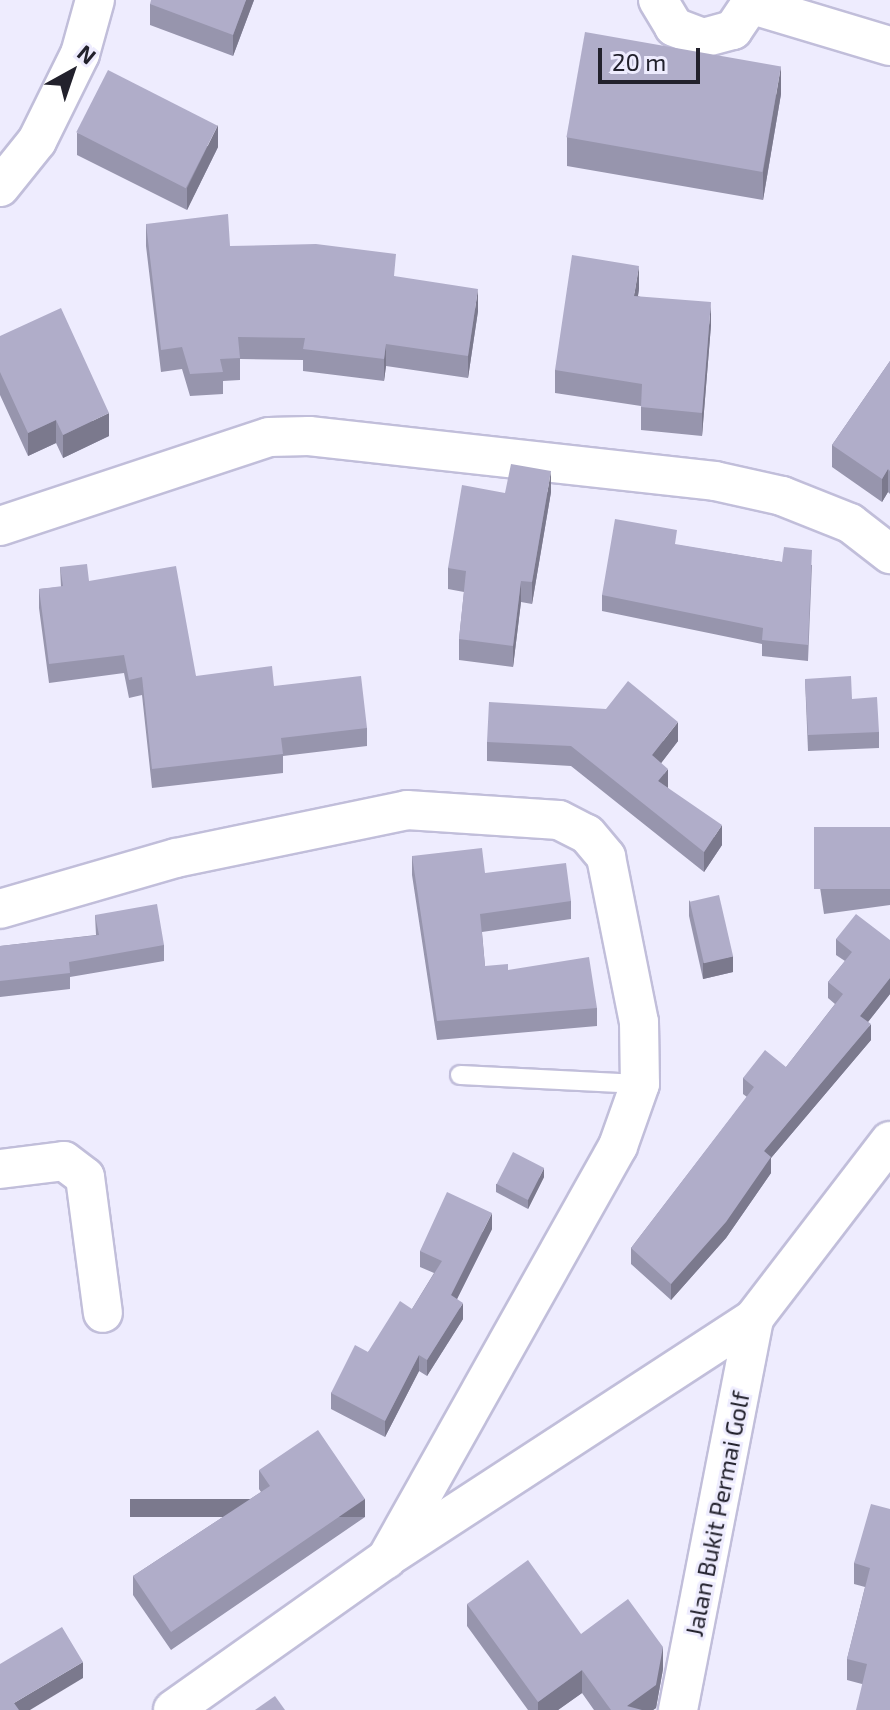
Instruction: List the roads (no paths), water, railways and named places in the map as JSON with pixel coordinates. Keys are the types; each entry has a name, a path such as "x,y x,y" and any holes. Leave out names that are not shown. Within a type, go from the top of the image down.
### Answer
{"street":[{"path":"0,187 37,141 80,54 95,0"},
{"path":"658,0 674,27 703,38 733,30 753,2 890,46"},
{"path":"0,526 269,437 309,436 715,481 782,496 850,523 890,554"},
{"path":"0,909 358,814 407,810 559,820 587,834 606,857 639,1022 640,1084 569,1240 386,1559"},
{"path":"173,1710 386,1559 754,1318 890,1141"},
{"path":"0,1169 64,1161 85,1177 103,1313"},
{"name":"Jalan Bukit Permai Golf","path":"678,1710 754,1318"}],"lane":[{"path":"460,1075 640,1084"}]}
